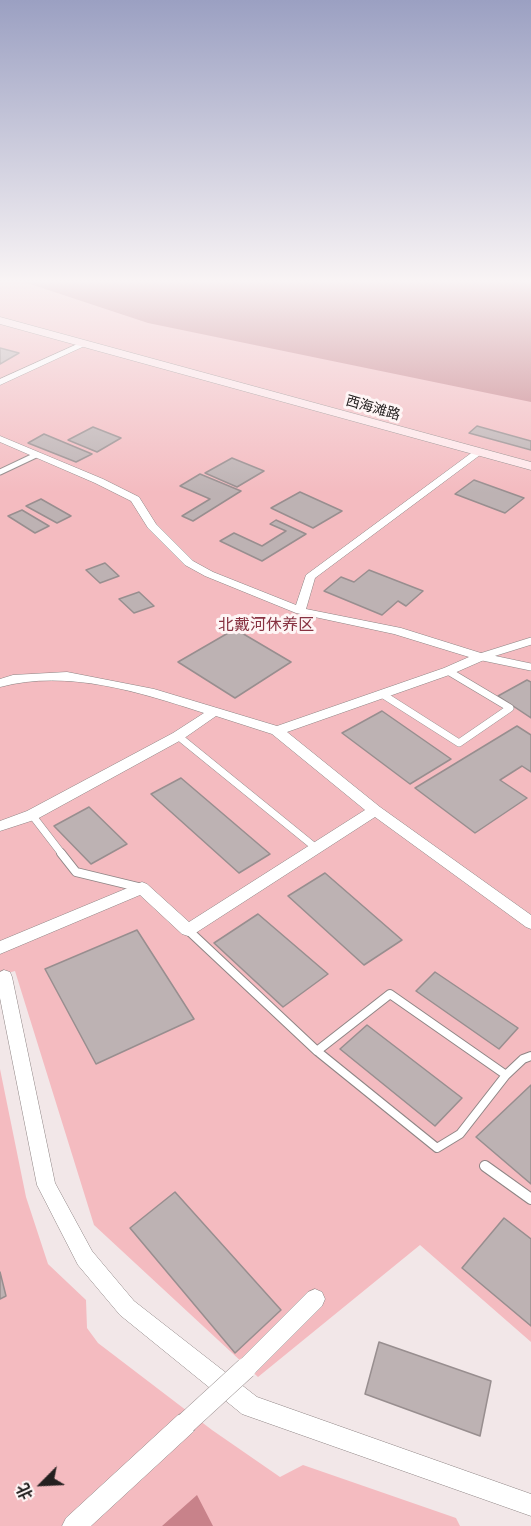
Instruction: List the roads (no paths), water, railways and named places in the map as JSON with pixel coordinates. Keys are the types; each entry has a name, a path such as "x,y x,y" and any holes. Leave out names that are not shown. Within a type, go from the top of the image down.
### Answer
{"main road":[{"name":"西海滩路","path":"113,350 477,453 531,466"}],"street":[{"path":"0,382 71,350"},
{"path":"0,439 135,499 152,526 189,563 209,574 300,610 397,631 480,657"},
{"path":"300,610 310,577 477,453"},
{"path":"277,731 448,671 480,657"},
{"path":"0,683 13,679 68,676 154,693 277,731 375,810 531,923"},
{"path":"0,826 32,815 178,736 215,711"},
{"path":"0,948 142,888 188,930 375,810"},
{"path":"4,977 46,1185 85,1258 127,1308 250,1406 531,1505"},
{"path":"74,1526 246,1368 315,1299"}],"lane":[{"path":"0,472 36,455"},
{"path":"480,657 531,641"},
{"path":"480,657 531,667"},
{"path":"382,694 459,743 510,708 448,671"},
{"path":"178,736 316,848"},
{"path":"32,815 76,872 142,888"},
{"path":"188,930 317,1051 437,1148 460,1134 506,1075 523,1059 531,1056"},
{"path":"317,1051 390,994 506,1075"},
{"path":"486,1166 531,1199"}],"park label":[{"name":"北戴河休养区","path":"266,625"}]}
